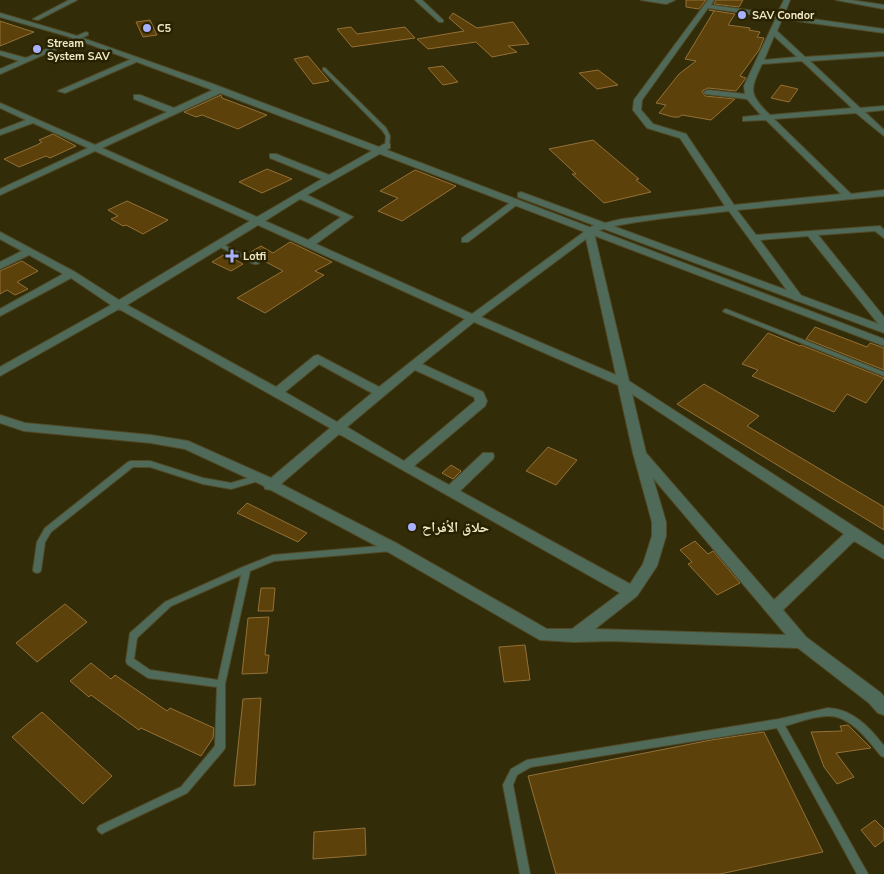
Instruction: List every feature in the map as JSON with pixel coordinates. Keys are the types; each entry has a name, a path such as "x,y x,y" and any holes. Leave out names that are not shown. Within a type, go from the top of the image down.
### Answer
{"street":[{"path":"36,19 74,0"},
{"path":"418,0 442,21"},
{"path":"644,0 666,2 672,0"},
{"path":"787,0 748,86 749,96 766,117 848,196"},
{"path":"839,0 884,6"},
{"path":"798,298 731,208 683,136 650,126 638,110 638,100 709,3 780,16 884,31"},
{"path":"0,9 86,34 384,148 589,231 884,343"},
{"path":"0,15 76,38 602,226 884,330"},
{"path":"773,31 884,134"},
{"path":"0,72 86,34"},
{"path":"0,53 25,60"},
{"path":"759,62 884,54"},
{"path":"62,91 137,60"},
{"path":"0,192 220,90"},
{"path":"708,92 749,96"},
{"path":"137,97 173,111"},
{"path":"0,105 622,383 884,553"},
{"path":"746,119 884,108"},
{"path":"0,133 33,120"},
{"path":"0,372 119,305 300,195 384,148"},
{"path":"273,156 330,179"},
{"path":"264,482 338,426 473,318 589,231 602,226 731,208 884,193"},
{"path":"300,195 348,218 309,244"},
{"path":"465,240 515,202"},
{"path":"754,238 877,228 884,235"},
{"path":"574,636 632,592 650,566 659,536 659,522 639,453 622,383 589,231"},
{"path":"811,233 884,324"},
{"path":"0,235 71,274 119,305 338,426 405,467 632,592"},
{"path":"0,266 29,251"},
{"path":"0,313 71,274"},
{"path":"278,392 318,359 380,392"},
{"path":"405,467 479,406 481,401 479,395 414,365"},
{"path":"0,420 24,427 151,439 188,445 394,548 545,636 801,642"},
{"path":"639,453 801,642 881,700"},
{"path":"451,492 488,456"},
{"path":"774,609 852,534"}],"lane":[{"path":"324,69 384,129 388,136 384,148"},
{"path":"218,244 256,263"},
{"path":"726,311 884,374"},
{"path":"37,570 40,542 48,530 131,464 150,464 203,481 231,486 264,482"},
{"path":"220,684 148,674 130,661 133,636 168,604 273,558 394,548"},
{"path":"102,829 184,790 220,748 220,684 246,569"},
{"path":"525,874 508,785 514,772 530,763 779,724 832,711 866,730 884,753"},
{"path":"779,724 863,874"}],"building":[{"path":"686,0 706,0 699,9 686,7"},
{"path":"716,0 743,0 739,7 714,4"},
{"path":"709,10 735,14 728,25 750,28 749,30 760,32 757,37 764,38 759,50 740,76 746,78 736,91 708,88 702,91 705,96 735,99 711,120 682,115 673,117 659,113 666,105 656,103 679,74 696,61 685,59 714,11"},
{"path":"453,13 477,28 513,22 529,44 508,46 517,52 492,57 476,42 428,49 417,39 464,31 449,18"},
{"name":"C5","path":"150,20 157,35 143,37 136,22"},
{"path":"0,21 24,29 34,32 0,46"},
{"path":"351,27 357,34 405,27 415,38 352,47 337,29"},
{"path":"308,56 329,81 313,84 294,59"},
{"path":"443,66 458,82 443,85 428,68"},
{"path":"598,70 618,85 597,89 579,73"},
{"path":"781,85 798,89 789,102 771,98"},
{"path":"221,95 222,98 267,115 238,129 202,115 196,117 184,112"},
{"path":"53,134 76,146 50,158 46,156 19,167 4,159 37,145 42,142 39,140"},
{"path":"593,140 639,179 636,180 651,192 604,203 572,174 576,174 549,149"},
{"path":"267,169 292,179 262,193 239,182"},
{"path":"415,170 456,186 402,221 378,211 398,198 380,191"},
{"path":"127,201 168,220 143,234 126,225 123,226 111,219 118,216 108,210"},
{"path":"290,242 332,262 315,271 324,275 265,313 237,298 283,271 249,253 261,246 273,253"},
{"path":"225,254 243,264 231,271 212,262"},
{"path":"22,261 38,271 17,282 28,289 15,295 7,290 0,294 0,271"},
{"path":"815,327 867,347 870,343 884,348 884,370 806,339"},
{"path":"768,333 884,378 866,403 847,394 834,412 752,376 758,370 742,364"},
{"path":"704,384 759,416 747,426 884,507 884,530 677,404"},
{"path":"548,447 577,460 556,485 526,471"},
{"path":"451,465 461,471 453,479 442,473"},
{"path":"247,503 307,533 298,542 237,513"},
{"path":"695,541 708,554 713,551 740,583 717,595 688,564 692,562 680,550"},
{"path":"261,588 275,588 273,611 258,611"},
{"path":"65,604 87,622 37,662 16,643"},
{"path":"269,617 265,655 269,655 267,673 242,674 248,618"},
{"path":"525,645 530,680 504,682 499,647"},
{"path":"91,663 111,679 115,675 167,711 170,708 214,728 213,738 201,756 141,728 139,730 91,695 89,697 70,681"},
{"path":"261,698 255,785 234,786 243,699"},
{"path":"42,712 112,776 83,804 12,737"},
{"path":"848,725 871,748 836,753 854,777 837,784 824,767 811,732 842,731 840,726"},
{"path":"764,732 823,852 720,874 556,874 528,776 711,740"},
{"path":"875,820 884,829 884,840 875,847 861,830"},
{"path":"365,828 366,855 313,859 314,832"}],"place":[{"name":"SAV Condor","path":"742,15"},
{"name":"C5","path":"147,28"},
{"name":"Stream System SAV","path":"37,49"},
{"name":"Lotfi","path":"232,256"},
{"name":"حلاق الأفراح","path":"412,527"}]}
